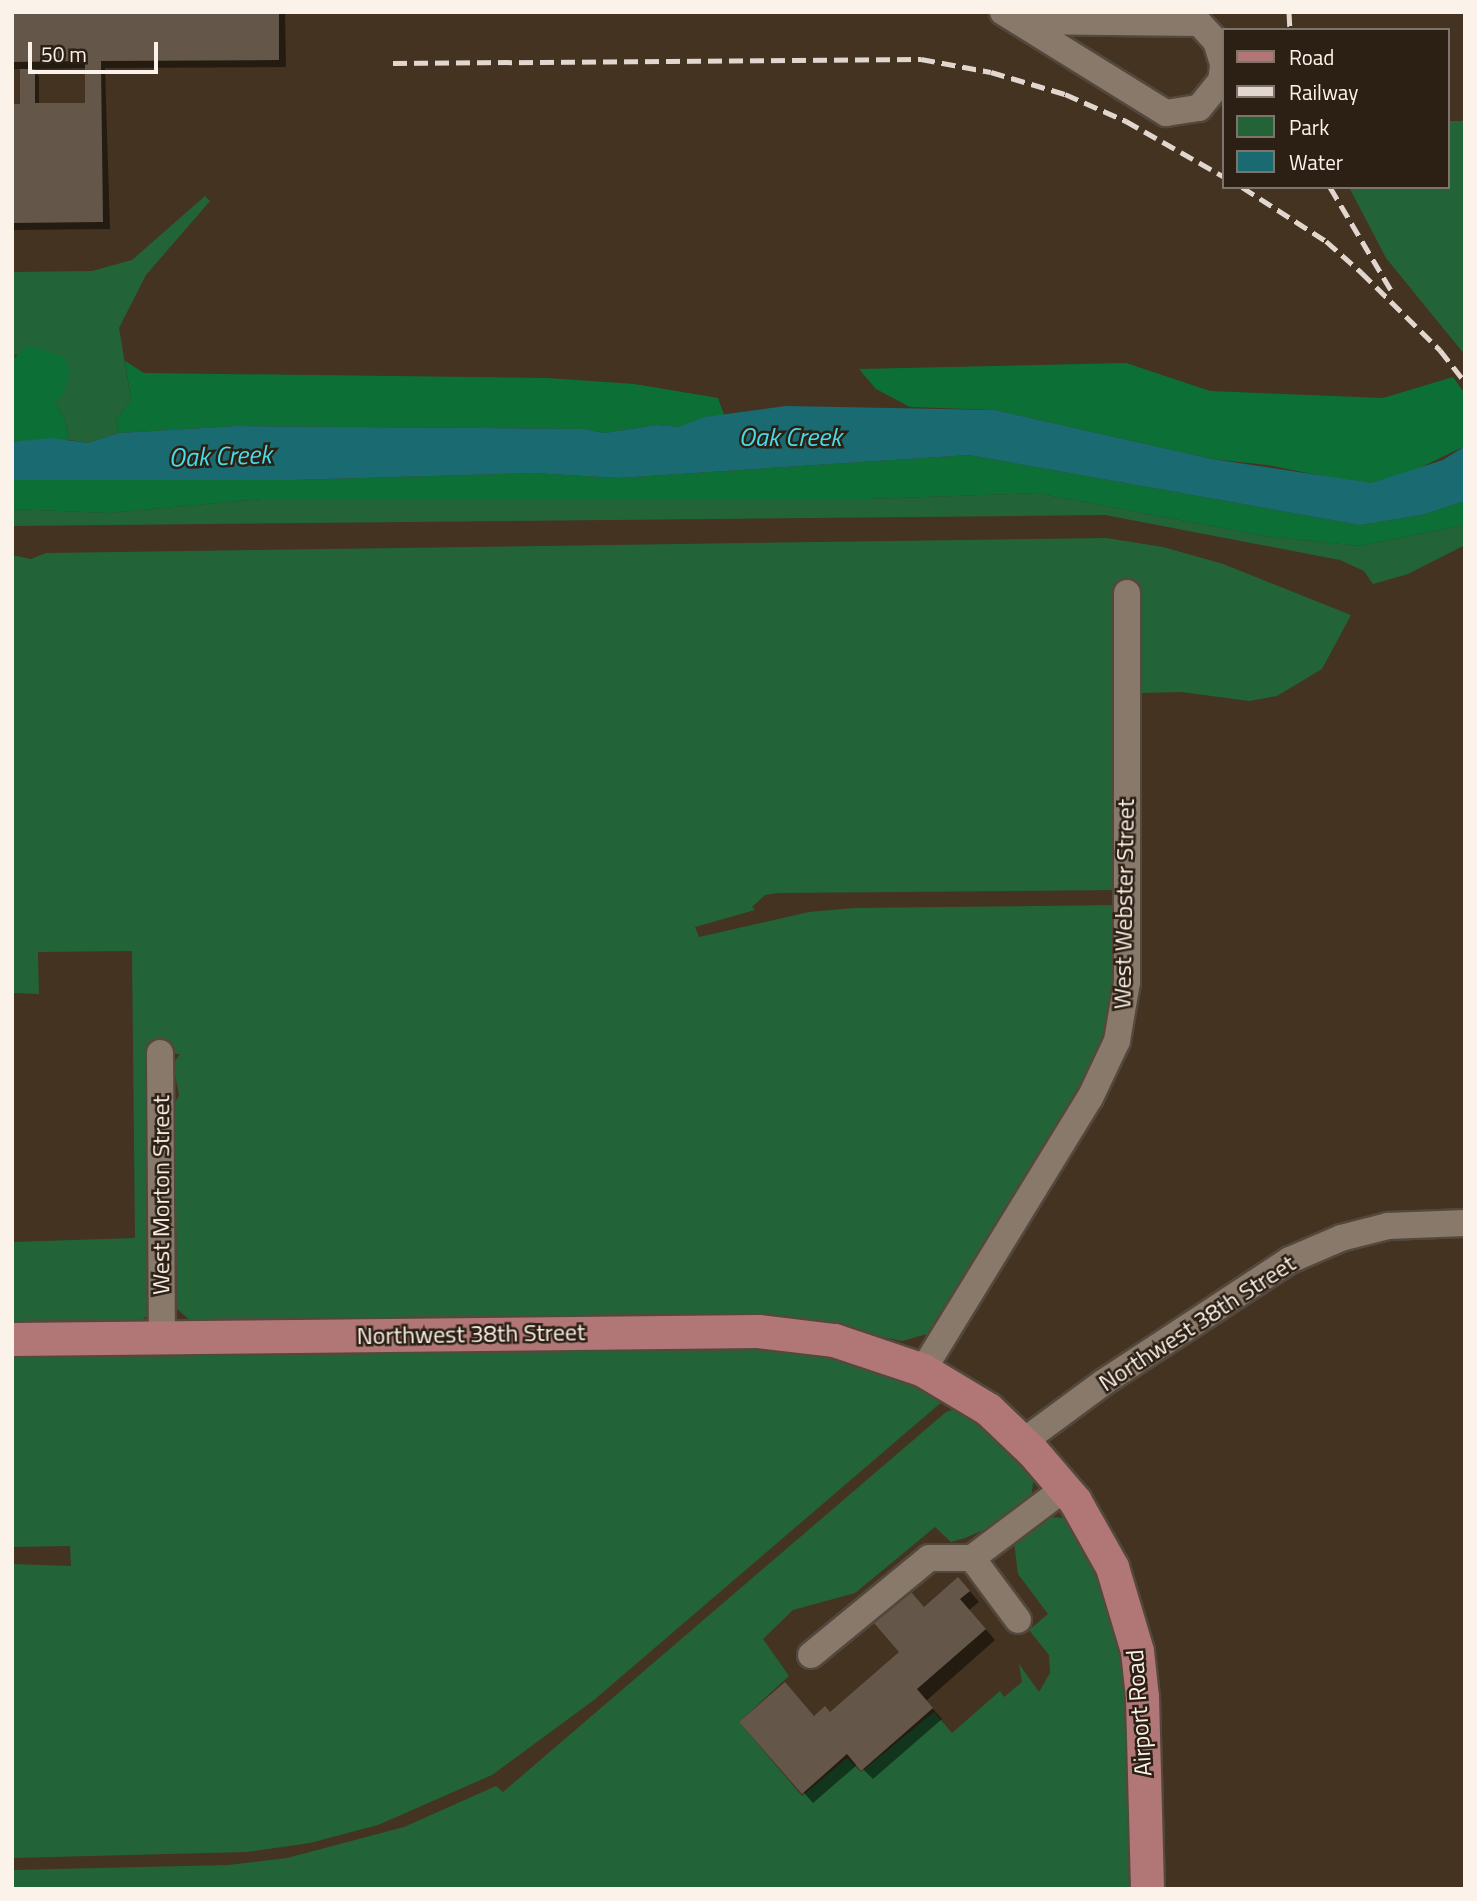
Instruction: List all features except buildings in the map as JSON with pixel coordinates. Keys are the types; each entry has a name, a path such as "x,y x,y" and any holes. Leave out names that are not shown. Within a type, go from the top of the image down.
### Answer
{"main road":[{"name":"Northwest 38th Street","path":"12,1339 758,1331 834,1340 923,1370"},
{"name":"Airport Road","path":"923,1370 967,1395 1024,1441 1065,1488 1112,1567 1137,1651 1147,1889"}],"street":[{"path":"1011,17 1199,23 1216,41 1222,62"},
{"path":"1011,17 1166,113 1199,108 1221,81 1222,73"},
{"name":"West Webster Street","path":"923,1370 1090,1098 1117,1041 1127,982 1127,593"},
{"name":"West Morton Street","path":"160,1053 162,1338"},
{"name":"Northwest 38th Street","path":"1024,1441 1104,1382 1290,1260 1341,1238 1388,1226 1465,1223"},
{"path":"811,1655 929,1558 972,1558 1065,1488"},
{"path":"972,1558 1018,1620"}],"shaded area":[{"path":"12,12 1465,12 1465,1889 12,1889"}],"green space":[{"path":"1449,121 1465,121 1465,355 1386,258 1350,189 1449,189"},
{"path":"205,196 210,201 146,275 119,328 131,400 116,420 119,433 88,443 69,440 65,419 55,403 16,354 12,360 12,272 92,271 132,260"},
{"path":"29,345 64,357 70,372 63,395 55,403 65,419 69,440 12,442 12,360"},
{"path":"125,361 144,373 547,378 634,384 718,398 724,415 679,427 657,425 605,433 584,429 237,426 119,433 116,420 131,400"},
{"path":"1126,363 1210,391 1383,398 1453,377 1465,394 1465,446 1413,471 1371,483 1347,481 1267,465 1212,459 995,410 910,407 876,389 859,369"},
{"path":"969,455 1360,525 1422,515 1465,501 1465,525 1360,546 1265,536 1036,493 868,499 261,499 108,513 12,509 12,480 292,480 534,473 618,478"},
{"path":"1036,493 1265,536 1360,546 1465,525 1465,545 1408,574 1373,584 1364,571 1340,560 1105,515 12,526 12,509 108,513 261,499 868,499"},
{"path":"1106,538 1163,547 1223,564 1351,615 1322,669 1277,696 1249,701 1181,692 1139,693 1136,584 1116,585 1116,772 1112,777 1117,808 1112,815 1118,890 778,893 765,895 752,907 755,910 695,927 699,937 809,912 854,908 1119,905 1116,999 1096,1068 927,1334 902,1341 822,1324 191,1321 177,1309 173,1107 179,1095 173,1064 180,1054 154,1052 151,1313 135,1325 12,1326 12,1242 135,1238 132,951 38,952 39,994 12,993 12,555 31,559 46,553"},
{"path":"780,1340 951,1394 594,1700 492,1775 378,1825 310,1843 247,1852 12,1858 12,1564 71,1566 70,1546 12,1547 12,1350"},
{"path":"962,1406 1034,1475 1031,1499 1000,1523 965,1538 951,1542 935,1527 855,1593 793,1610 763,1639 789,1676 739,1722 802,1796 847,1758 861,1772 934,1712 952,1733 1000,1691 1004,1697 1022,1682 1019,1664 1039,1692 1050,1673 1049,1655 1029,1630 1048,1614 1018,1574 1014,1542 1049,1517 1069,1518 1082,1535 1128,1645 1139,1889 12,1889 12,1870 228,1865 287,1858 404,1827 496,1786 503,1792 946,1412"}],"water":[{"name":"Oak Creek","path":"786,406 995,410 1212,459 1371,483 1443,460 1465,446 1465,501 1422,515 1360,525 969,455 618,478 534,473 292,480 12,480 12,442 51,438 88,443 119,433 237,426 584,429 605,433 657,425 679,427 705,417"}],"railway":[{"path":"1289,12 1290,28"},
{"path":"393,63 921,59 991,72 1065,94 1126,121 1222,175"},
{"path":"1245,189 1326,241 1440,350 1465,382"},
{"path":"1331,189 1391,290"}]}
